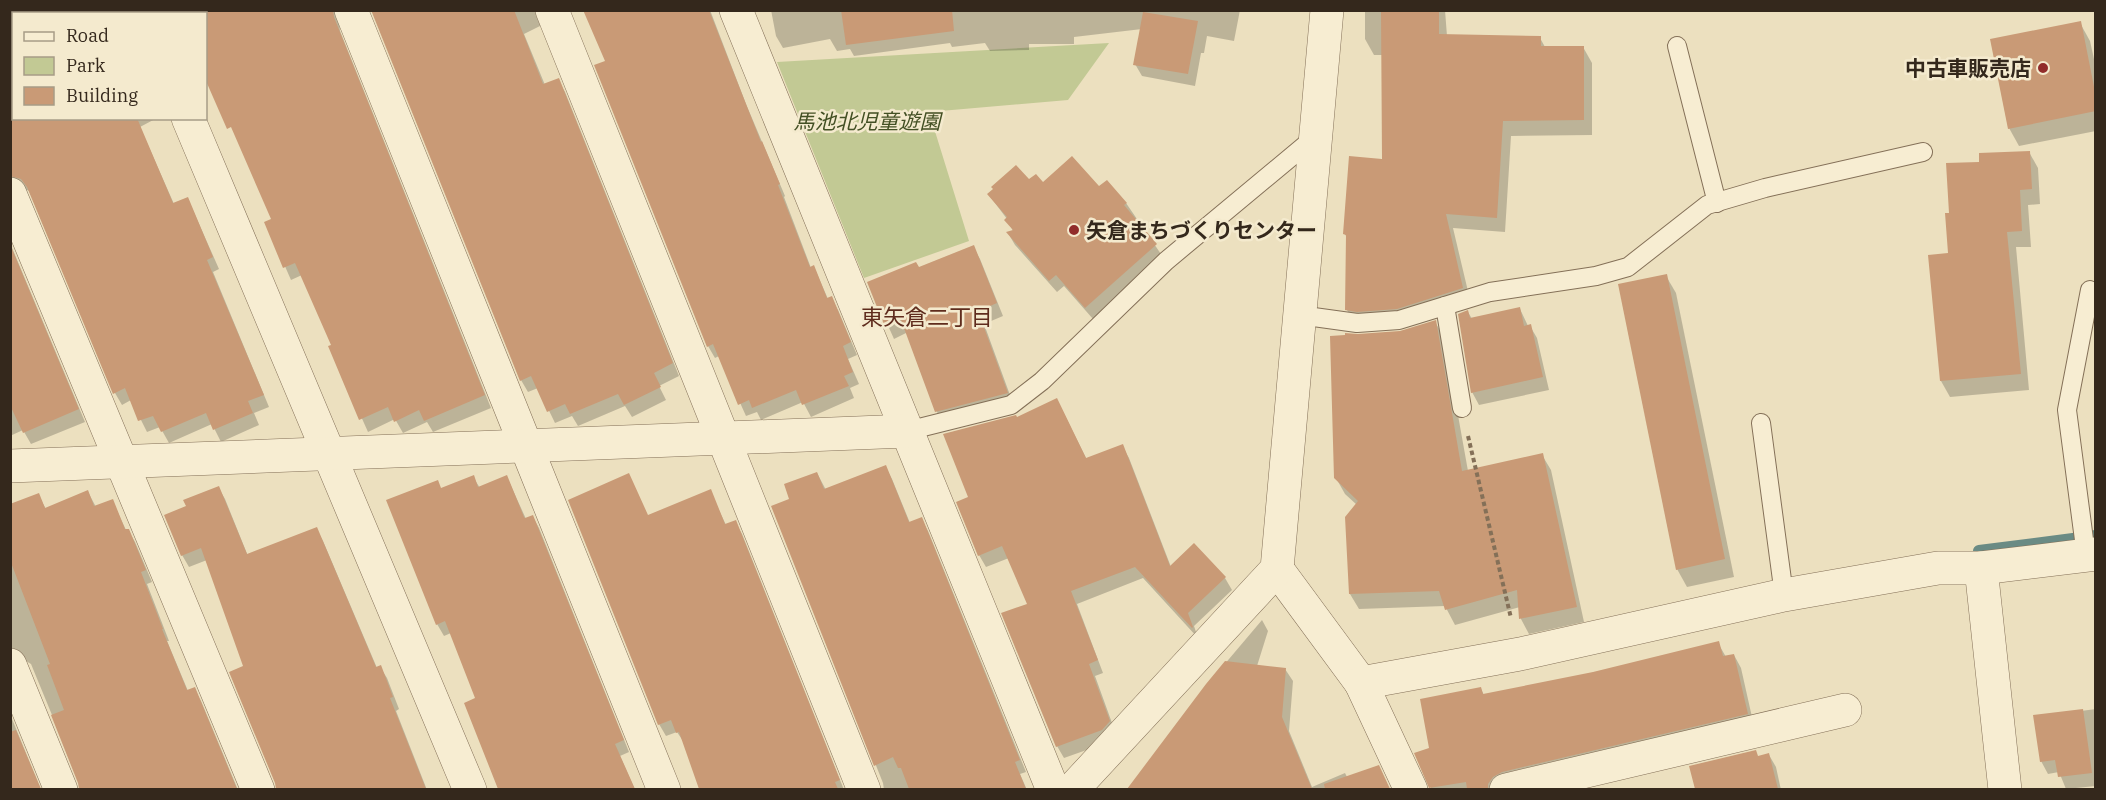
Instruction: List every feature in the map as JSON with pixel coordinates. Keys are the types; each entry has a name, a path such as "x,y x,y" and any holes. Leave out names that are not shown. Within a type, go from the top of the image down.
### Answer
{"street":[{"path":"351,10 664,789"},
{"path":"552,10 864,789"},
{"path":"736,10 1053,789"},
{"path":"1072,789 1277,569 1327,10"},
{"path":"189,120 470,789"},
{"path":"10,194 258,789"},
{"path":"10,466 907,431"},
{"path":"1361,683 1520,654 1784,595 1938,568 1981,568 2091,555"},
{"path":"1981,568 2005,789"},
{"path":"1277,569 1361,683 1411,789"},
{"path":"10,665 61,789"},
{"path":"1506,789 1845,710"}],"lane":[{"path":"1677,46 1717,202"},
{"path":"907,431 1011,405 1042,381 1166,261 1315,137"},
{"path":"1299,315 1357,323 1399,320 1490,292 1596,276 1628,267 1707,206 1717,202 1765,188 1923,152"},
{"path":"2090,290 2067,410 2091,555"},
{"path":"1444,306 1462,408"},
{"path":"1761,423 1784,595"}],"path":[{"path":"1462,408 1520,654"}],"green space":[{"name":"馬池北児童遊園","path":"1109,43 1068,100 929,112 969,241 864,278 777,62"}],"building":[{"path":"206,10 333,10 485,395 424,421 419,410 394,422 388,407 359,420 328,346 331,345 295,263 283,268 264,222 271,219 231,127 227,129 207,83"},
{"path":"371,10 514,10 543,84 559,78 673,363 654,373 661,387 624,405 618,394 570,414 565,404 547,412 531,376 520,381"},
{"path":"583,10 709,10 780,184 778,185 810,267 814,265 827,298 832,296 851,342 843,346 853,372 844,376 849,386 802,405 796,390 752,408 749,400 738,405 713,344 707,347 594,65 605,61"},
{"path":"841,10 952,10 954,31 846,45"},
{"path":"1381,10 1439,10 1439,34 1541,36 1541,46 1584,46 1584,120 1503,121 1497,218 1446,214 1463,288 1397,309 1357,312 1345,310 1346,235 1343,234 1349,156 1382,159"},
{"path":"1143,12 1198,21 1188,74 1133,65"},
{"name":"中古車販売店","path":"2081,21 2096,97 2096,111 2008,129 1990,39"},
{"path":"10,118 12,120 138,120 173,203 188,197 213,257 207,260 264,395 248,401 253,413 213,430 206,413 161,432 153,416 138,421 125,388 113,394 27,187 21,179 10,176"},
{"path":"2030,151 2032,189 2020,190 2022,231 2007,232 2021,374 1940,381 1928,255 1948,253 1945,213 1949,213 1946,163 1979,162 1979,153"},
{"name":"矢倉まちづくりセンター","path":"1072,156 1099,186 1107,180 1127,203 1124,205 1157,244 1085,308 1056,275 1049,281 1006,232 1013,230 1004,220 1007,217 987,194 993,189 991,187 1016,165 1029,179 1036,174 1043,182"},
{"path":"10,244 79,409 23,433 10,405"},
{"path":"974,245 997,303 978,311 1008,393 935,412 901,320 885,327 867,282 916,262 919,267"},
{"path":"1667,274 1725,559 1676,570 1618,284"},
{"path":"1520,307 1524,326 1531,324 1543,377 1471,393 1458,314 1468,310 1470,318"},
{"path":"1436,320 1462,471 1543,453 1577,607 1519,619 1517,590 1445,610 1439,591 1349,594 1345,517 1358,501 1334,478 1330,336 1345,335 1345,333 1400,331"},
{"path":"1057,398 1086,458 1123,444 1170,566 1194,543 1226,577 1188,613 1192,628 1135,567 1071,591 1098,660 1089,664 1110,721 1102,730 1056,747 1001,613 1027,604 1002,546 978,556 956,502 968,497 943,434 1016,415 1017,417"},
{"path":"886,465 909,522 922,517 1020,760 1015,762 1026,789 909,789 901,768 898,768 893,757 874,766 771,506 789,499 784,484 817,472 824,489"},
{"path":"629,473 648,515 711,489 725,524 736,520 840,780 835,782 838,789 699,789 679,732 676,733 671,720 658,725 568,500"},
{"path":"474,475 478,487 507,475 524,517 533,515 624,740 615,744 635,789 498,789 464,703 475,698 445,621 436,625 386,500 438,480 441,488"},
{"path":"219,486 247,554 317,527 376,667 381,665 393,697 390,698 426,789 276,789 229,672 243,666 201,548 181,556 164,515 186,506 183,500"},
{"path":"88,490 94,506 113,499 125,529 129,529 146,570 141,572 187,690 195,687 237,789 79,789 51,715 64,710 47,665 50,664 10,560 10,504 39,493 45,508"},
{"path":"1719,641 1723,656 1734,654 1748,714 1502,772 1493,777 1488,784 1488,789 1467,789 1466,782 1429,788 1414,753 1429,748 1420,699 1481,687 1483,694 1593,672"},
{"path":"1225,661 1286,668 1282,717 1312,789 1127,789 1206,684"},
{"path":"2083,709 2092,773 2058,777 2055,760 2040,762 2033,715"},
{"path":"16,730 41,789 10,789 10,732"},
{"path":"1756,750 1758,756 1769,753 1778,789 1695,789 1689,766"},
{"path":"1379,765 1390,789 1325,789 1324,784"}],"waterway":[{"path":"1979,551 2096,536"}],"place":[{"name":"中古車販売店","path":"2043,68"},
{"name":"矢倉まちづくりセンター","path":"1074,230"}],"district":[{"name":"東矢倉二丁目","path":"927,316"}]}
